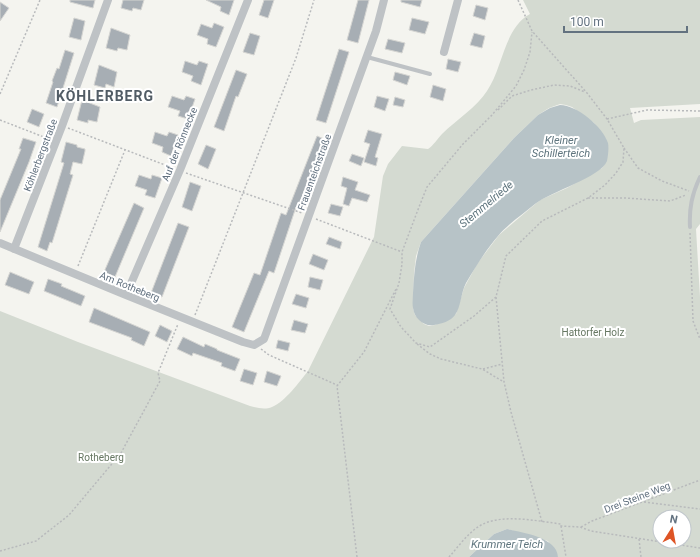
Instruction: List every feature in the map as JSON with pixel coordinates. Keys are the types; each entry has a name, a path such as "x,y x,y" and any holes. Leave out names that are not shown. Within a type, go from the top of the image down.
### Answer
{"street":[{"name":"Köhlerbergstraße","path":"14,249 56,142 108,0"},
{"name":"Auf der Rönnecke","path":"126,295 180,170 248,0"},
{"name":"Frauenteichstraße","path":"254,345 264,339 376,31 384,0"},
{"path":"444,52 458,0"},
{"name":"Am Rotheberg","path":"0,242 192,322 254,345"}],"lane":[{"path":"366,57 430,74"},
{"path":"690,227 689,212 693,192 700,177"}],"path":[{"path":"0,94 40,0"},
{"path":"192,322 296,58 314,0"},
{"path":"518,0 532,31 588,93 607,119 638,168 662,181 693,192"},
{"path":"492,115 516,86 524,70 530,52 532,31"},
{"path":"504,382 482,369 441,359 430,354 400,327 390,309 402,264 402,252 427,187 463,144 512,96 554,85 570,86 588,93"},
{"path":"607,119 647,110 700,111"},
{"path":"0,120 56,142"},
{"path":"62,126 309,216 402,252"},
{"path":"542,522 504,382 496,297 506,256 542,221 588,198 605,185 616,173 623,162 624,148"},
{"path":"75,274 125,150"},
{"path":"588,198 625,198 670,201 693,192"},
{"path":"690,227 693,321 700,340"},
{"path":"357,557 337,386 364,352 398,283"},
{"path":"416,343 430,347 474,316 496,297"},
{"path":"0,551 36,541 69,515 121,454 160,381 158,373 181,317"},
{"path":"254,345 269,355 337,386"},
{"path":"482,369 502,364"},
{"name":"Drei Steine Weg","path":"580,527 592,521 700,480"},
{"path":"642,502 700,509"},
{"path":"449,557 468,536 482,524 497,519 560,524 561,526 580,527 591,531 700,548"},
{"path":"561,526 566,557"},
{"path":"639,539 641,557"}],"green space":[{"path":"523,0 700,0 700,104 630,108 634,123 641,120 700,117 700,224 696,229 700,297 700,557 558,557 548,541 507,529 494,534 469,557 0,557 0,311 78,342 250,406 258,408 272,407 292,391 308,371 374,237 383,176 388,164 402,146 428,149 440,136 483,97 497,71 509,38 521,20 530,14","holes":["560,104 572,107 594,123 606,139 606,162 602,168 567,188 540,200 499,235 477,264 464,288 456,314 435,325 429,326 424,324 415,315 413,309 416,256 421,242 514,138 538,115 549,108"]}],"water":[{"name":"Kleiner Schillerteich","path":"560,105 567,106 581,113 601,130 608,143 607,161 603,167 595,173 542,199 511,223 494,241 474,270 464,287 459,308 453,317 446,322 437,325 427,325 423,323 415,315 413,304 415,267 421,242 514,138 538,115 550,108"},
{"name":"Krummer Teich","path":"507,529 530,534 546,540 556,550 558,557 469,557 494,534"}],"building":[{"path":"70,0 95,0 93,8 70,2"},
{"path":"123,0 144,0 141,10 133,8 132,11 121,8"},
{"path":"206,0 234,0 229,15 220,11 221,7"},
{"path":"264,0 274,0 268,18 259,15"},
{"path":"358,0 369,0 358,43 347,40"},
{"path":"401,0 422,0 420,7 401,2"},
{"path":"0,2 9,8 0,21"},
{"path":"476,5 488,8 485,20 473,16"},
{"path":"74,18 85,21 81,40 69,37"},
{"path":"412,18 429,22 425,34 409,30"},
{"path":"214,23 224,27 216,47 207,44 208,39 197,35 201,24 212,28"},
{"path":"111,28 130,35 127,50 118,48 117,51 106,48"},
{"path":"250,33 260,36 254,55 243,52"},
{"path":"474,33 485,36 482,48 470,45"},
{"path":"388,39 405,43 402,53 385,49"},
{"path":"339,49 349,52 326,123 316,120"},
{"path":"65,50 74,53 57,107 46,103 53,82 52,81 57,68 59,69"},
{"path":"448,59 461,62 458,72 446,69"},
{"path":"185,61 197,65 199,61 208,64 201,85 191,81 193,76 182,72"},
{"path":"99,65 117,72 114,87 106,84 105,88 94,85"},
{"path":"236,70 247,74 238,97 236,96 224,131 214,127"},
{"path":"395,72 410,76 407,85 393,80"},
{"path":"433,85 446,89 443,101 430,97"},
{"path":"172,96 184,100 186,96 195,99 188,119 178,116 180,111 168,107"},
{"path":"377,96 389,99 385,111 374,107"},
{"path":"395,97 405,100 403,107 393,105"},
{"path":"82,100 100,107 97,122 88,120 88,123 77,120"},
{"path":"32,109 44,114 39,127 27,122"},
{"path":"368,130 382,134 375,157 378,158 376,166 364,162 370,144 364,142"},
{"path":"155,132 167,136 169,132 178,135 171,156 162,152 163,147 152,143"},
{"path":"317,136 324,139 298,208 296,207 274,273 269,271 244,332 232,327 254,273 260,275 281,213 286,215"},
{"path":"23,138 36,142 0,232 0,200 21,149 19,149"},
{"path":"66,142 77,145 77,147 85,149 85,151 82,164 73,162 70,174 73,175 52,243 50,242 47,251 38,247 64,163 61,162"},
{"path":"206,145 216,149 208,169 198,164"},
{"path":"352,154 364,158 361,166 349,161"},
{"path":"139,175 151,179 152,175 162,178 155,198 145,195 147,190 135,186"},
{"path":"343,177 358,182 355,190 370,195 367,202 352,198 349,206 343,204 347,188 341,186"},
{"path":"190,182 201,186 192,211 182,207"},
{"path":"134,203 144,208 115,277 104,272"},
{"path":"331,204 343,207 340,216 328,213"},
{"path":"178,223 189,227 162,297 151,293"},
{"path":"329,237 342,242 340,249 326,244"},
{"path":"313,254 328,260 324,270 309,264"},
{"path":"10,272 34,282 29,294 5,285"},
{"path":"310,277 323,280 320,290 308,287"},
{"path":"48,279 62,284 61,286 85,296 81,306 44,291"},
{"path":"296,294 309,298 306,308 292,304"},
{"path":"94,308 150,332 144,346 131,340 132,338 89,322"},
{"path":"294,320 308,324 305,333 291,330"},
{"path":"160,325 172,331 167,342 155,336"},
{"path":"183,337 204,347 205,344 240,359 235,371 221,366 222,363 193,353 192,356 177,349"},
{"path":"278,340 290,343 288,351 276,348"},
{"path":"244,369 257,373 253,385 240,381"},
{"path":"267,371 281,376 277,386 264,382"}],"district":[{"name":"KÖHLERBERG","path":"105,96"}],"water label":[{"name":"Stemmelriede","path":"486,204"}],"park label":[{"name":"Hattorfer Holz","path":"593,332"},
{"name":"Rotheberg","path":"101,457"}]}
